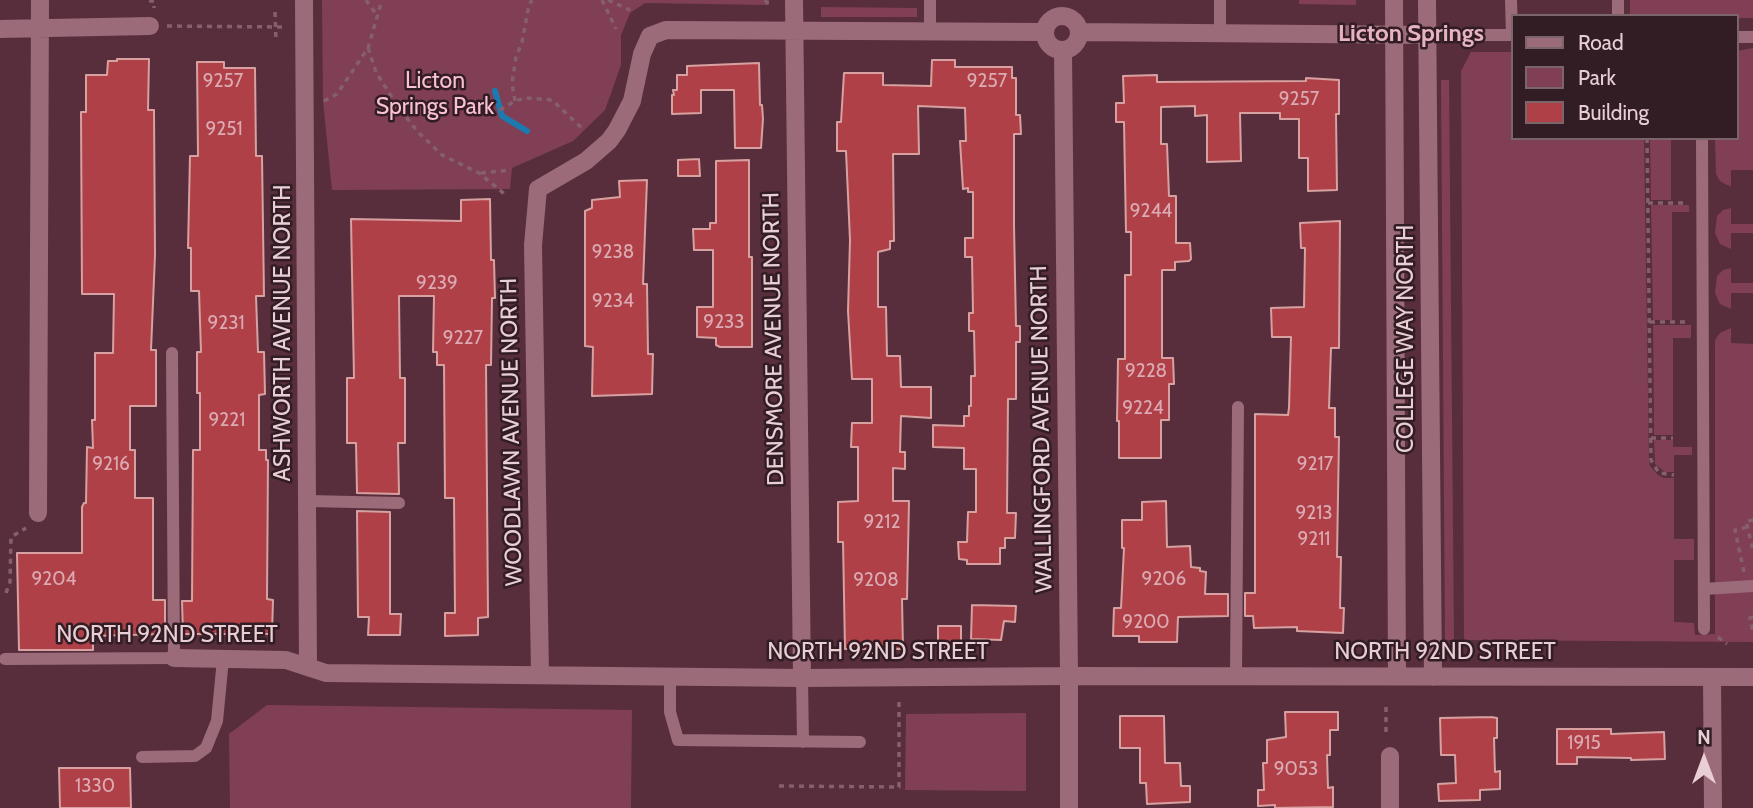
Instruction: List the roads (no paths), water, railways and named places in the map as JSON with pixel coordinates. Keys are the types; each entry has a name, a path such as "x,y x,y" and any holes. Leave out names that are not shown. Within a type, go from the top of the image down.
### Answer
{"street":[{"path":"38,513 40,0"},
{"name":"ASHWORTH AVENUE NORTH","path":"304,0 308,666"},
{"name":"DENSMORE AVENUE NORTH","path":"794,0 802,678"},
{"name":"COLLEGE WAY NORTH","path":"1394,0 1397,676"},
{"name":"COLLEGE WAY NORTH","path":"1427,0 1433,677"},
{"path":"1061,8 1079,32 1073,45 1063,50 1050,44 1045,32 1061,8"},
{"path":"0,29 156,26"},
{"name":"WOODLAWN AVENUE NORTH","path":"540,675 533,245 538,189 586,161 609,141 632,100 642,52 650,36 666,30 795,30"},
{"path":"795,30 1045,32"},
{"path":"1079,32 1428,35"},
{"name":"WALLINGFORD AVENUE NORTH","path":"1063,50 1069,808"},
{"name":"NORTH 92ND STREET","path":"174,658 286,660 326,673 802,678 1753,677"},
{"path":"1712,677 1713,808"},
{"path":"1390,756 1390,808"}],"lane":[{"path":"930,0 930,31"},
{"path":"1220,0 1220,33"},
{"path":"1428,35 1512,35 1511,0"},
{"path":"1702,140 1704,629"},
{"path":"172,353 174,658"},
{"path":"1236,676 1238,407"},
{"path":"309,501 400,503"},
{"path":"1704,589 1751,587"},
{"name":"NORTH 92ND STREET","path":"5,659 174,658"},
{"path":"142,757 195,756 206,748 217,720 223,659"},
{"path":"670,676 670,712 678,740 860,743"},
{"path":"802,678 803,742"}],"waterway":[{"path":"495,91 502,116 527,131"}],"district":[{"name":"Licton Springs","path":"1411,34"}],"park label":[{"name":"Licton Springs Park","path":"435,94"}]}
